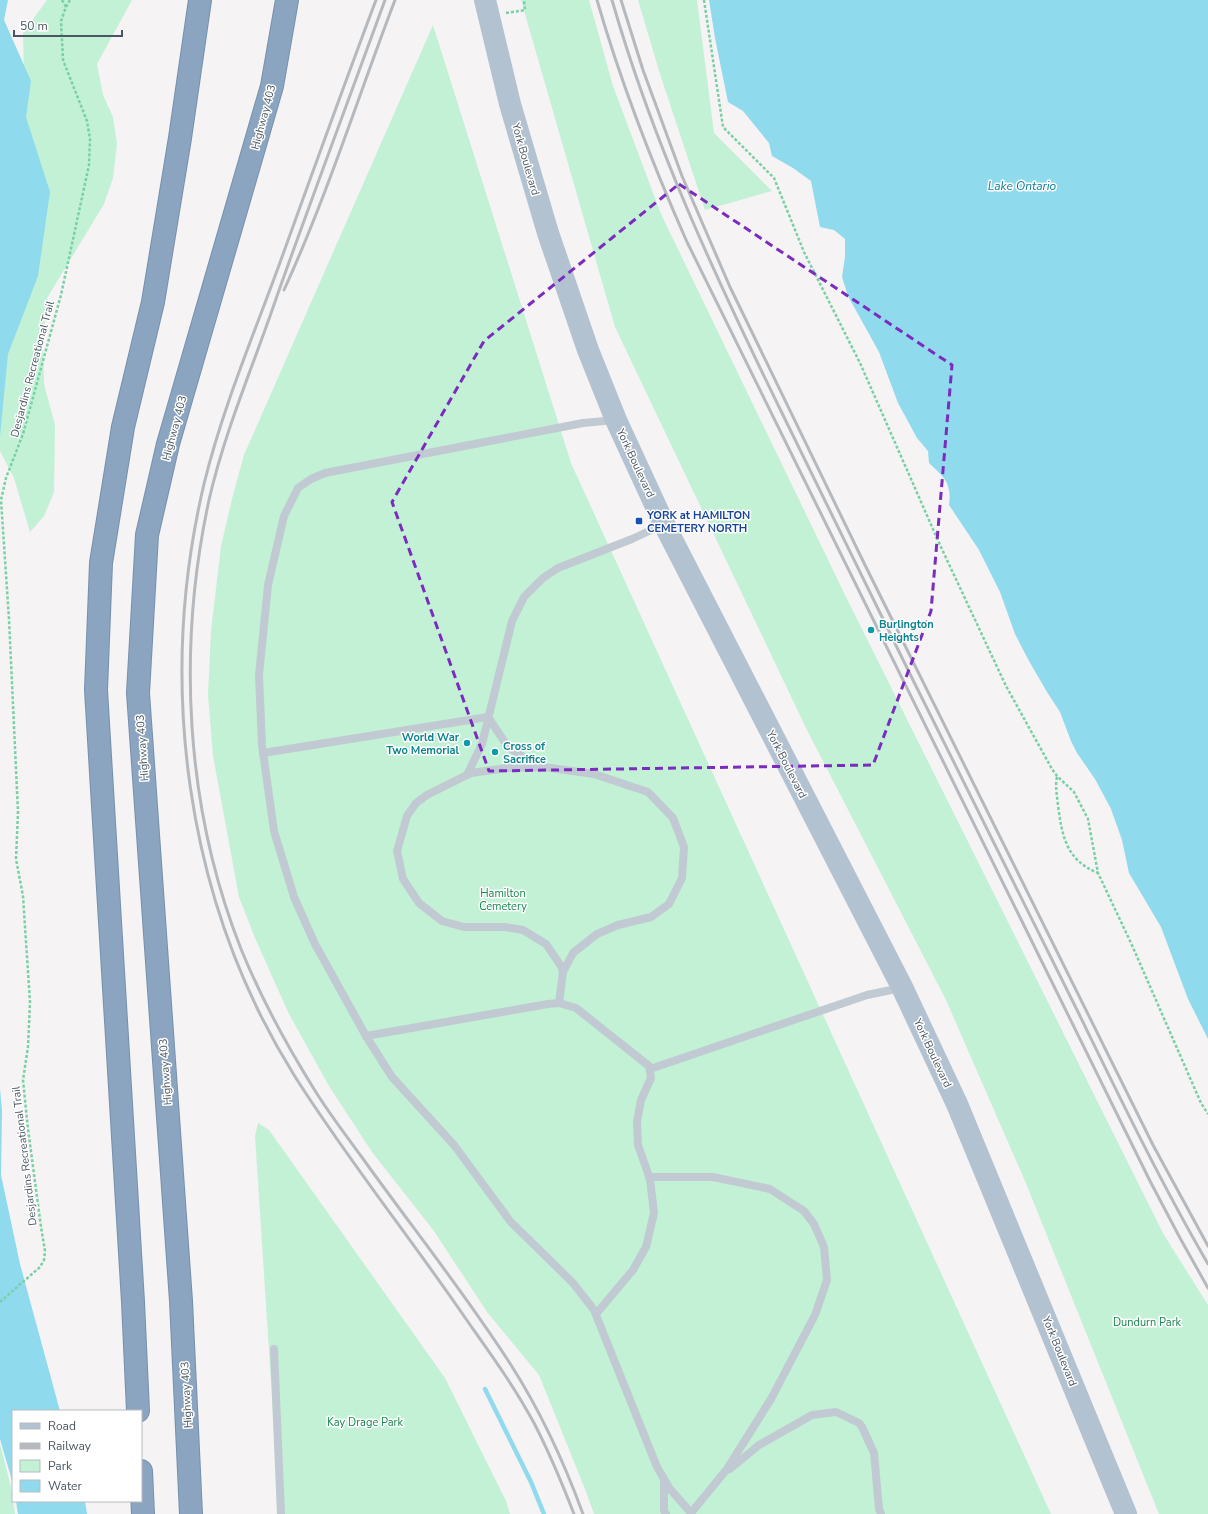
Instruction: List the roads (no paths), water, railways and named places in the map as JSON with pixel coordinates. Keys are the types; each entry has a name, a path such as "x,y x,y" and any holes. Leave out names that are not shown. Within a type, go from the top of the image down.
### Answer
{"highway":[{"path":"138,1410 132,1287 96,690 100,579 101,563 123,427 154,294 180,138 200,0"},
{"name":"Highway 403","path":"191,1514 181,1293 138,693 147,535 168,444 272,86 287,0"},
{"path":"142,1492 143,1514"}],"main road":[{"name":"York Boulevard","path":"485,0 510,104 548,234 588,350 616,420 664,524 902,987 957,1104 1126,1514"}],"lane":[{"path":"616,420 583,423 325,473 310,479 298,488 284,516 268,584 259,675 263,753 274,831 294,897 315,944 366,1036 392,1077 454,1144 510,1221 573,1283 596,1314 664,1482 692,1513 723,1474 771,1399 816,1315 827,1280 824,1247 814,1224 804,1211 770,1189 713,1177 650,1177"},
{"path":"467,775 482,744 512,621 524,597 543,578 558,568 632,540 664,524"},
{"path":"263,753 488,717"},
{"path":"488,717 508,747 536,765 594,774 648,792 674,818 684,847 682,878 669,904 651,917 618,925 597,934 573,953 563,972 560,1003"},
{"path":"544,767 507,768 467,775 427,795 416,803 407,816 397,851 403,879 419,904 442,921 464,927 505,927 523,930 546,944 561,966 563,972"},
{"path":"650,1069 867,995 902,987"},
{"path":"366,1036 560,1003 576,1008 650,1066 651,1078 641,1100 637,1122 638,1144 650,1177 654,1213 646,1247 633,1270 596,1314"},
{"path":"274,1349 281,1514"},
{"path":"723,1474 759,1445 812,1415 836,1412 862,1427 874,1453 879,1510 881,1514"},
{"path":"664,1482 664,1511 666,1514"}],"water":[{"path":"0,0 8,0 4,20 31,81 26,117 50,192 38,276 8,354 0,436"},
{"name":"Lake Ontario","path":"709,0 1208,0 1208,1039 1188,999 1161,927 1129,873 1122,840 1111,809 1095,779 1077,753 1060,712 1029,661 1015,634 1000,592 979,550 949,505 950,497 946,481 929,463 928,451 917,438 898,403 879,352 848,296 842,277 845,257 845,239 834,230 820,227 811,181 793,168 772,156 769,143 743,111 728,102"},
{"path":"0,1089 2,1110 1,1175 20,1264 60,1410 12,1410 12,1481 0,1439"},
{"path":"16,1502 85,1502 87,1514 18,1514"}],"waterway":[{"path":"485,1389 531,1482 544,1514"}],"railway":[{"path":"376,0 240,369 220,426 204,484 190,559 183,636 183,712 190,788 205,864 227,937 257,1008 294,1075 314,1106 445,1288 518,1396 545,1445 574,1514"},
{"path":"385,0 240,397 223,448 209,500 199,556 193,613 190,670 192,727 198,784 208,840 222,895 241,949 274,1020 325,1106 457,1286 511,1365 542,1419 568,1475 583,1514"},
{"path":"284,290 300,255 328,183 395,0"},
{"path":"597,0 616,62 638,122 687,242 1150,1181 1208,1288"},
{"path":"612,0 646,106 687,208 732,309 931,717 1125,1109 1208,1264"},
{"path":"621,0 643,70 682,176 730,287 864,563 1153,1145 1208,1246"}],"place":[{"name":"YORK at HAMILTON CEMETERY NORTH","path":"639,521"},
{"name":"Burlington Heights","path":"871,630"},
{"name":"World War Two Memorial","path":"467,743"},
{"name":"Cross of Sacrifice","path":"495,752"}],"park label":[{"name":"Hamilton Cemetery","path":"503,899"},
{"name":"Dundurn Park","path":"1147,1322"},
{"name":"Kay Drage Park","path":"365,1422"}]}
